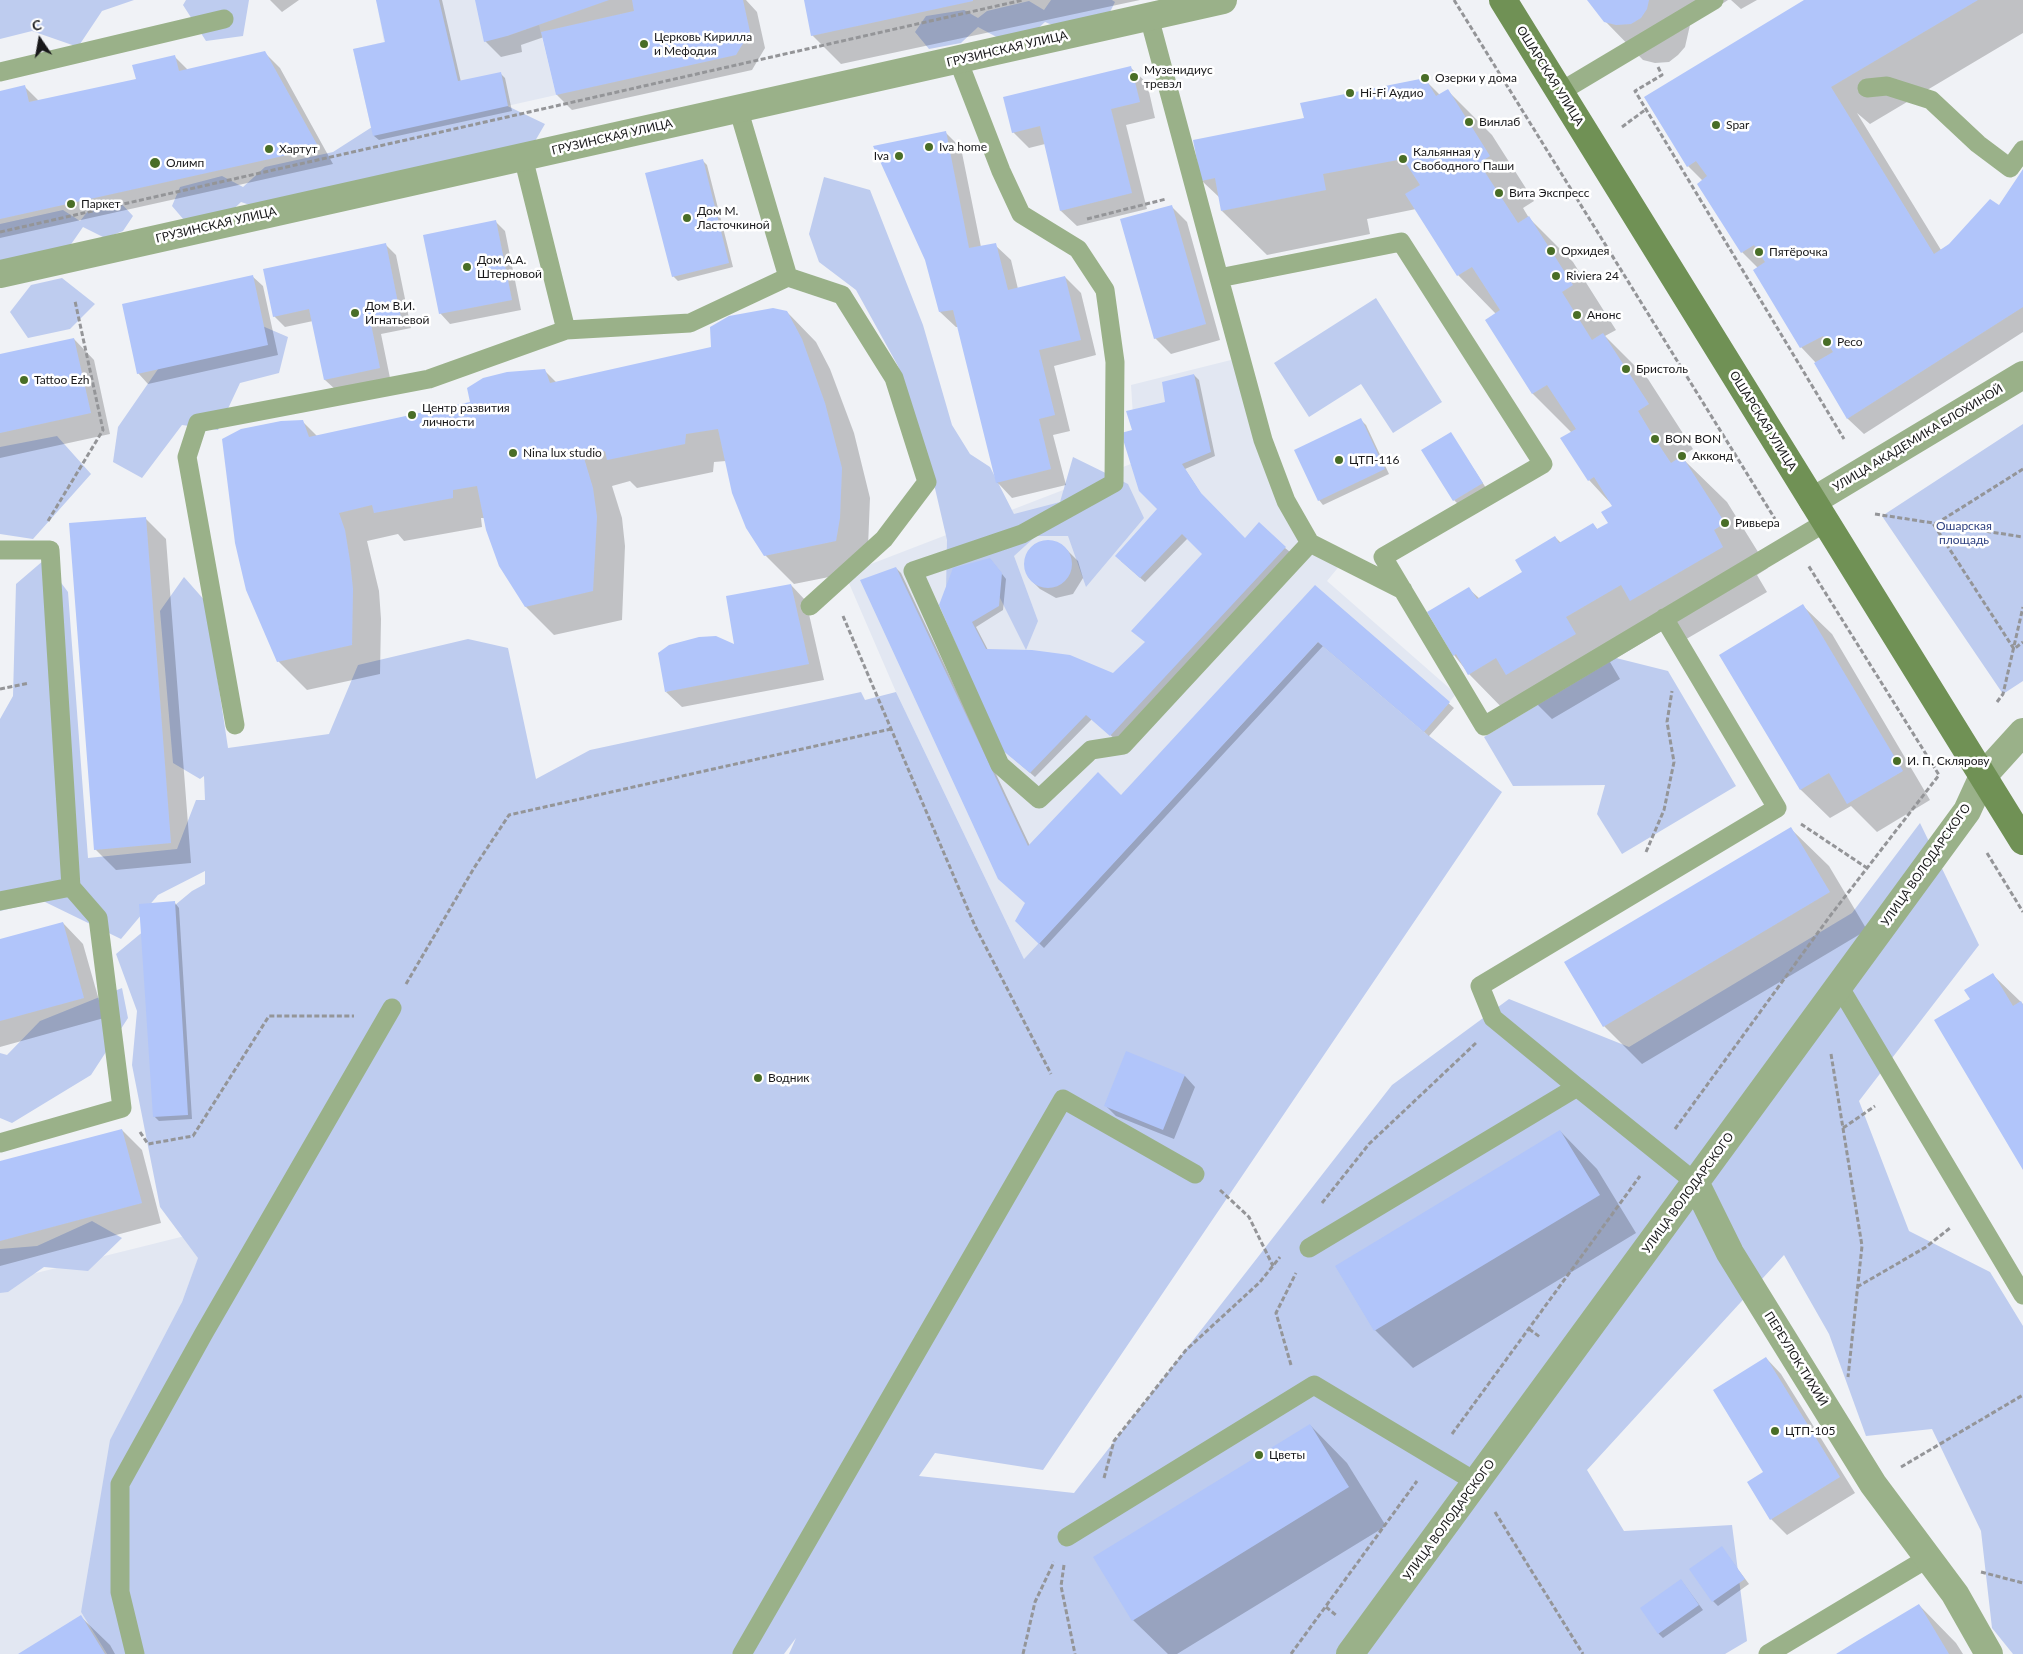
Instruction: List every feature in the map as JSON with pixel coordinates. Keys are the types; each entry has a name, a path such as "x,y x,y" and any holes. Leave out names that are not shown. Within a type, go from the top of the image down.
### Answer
{"street":[{"name":"ГРУЗИНСКАЯ УЛИЦА","path":"0,274 1223,0"},
{"name":"ОШАРСКАЯ УЛИЦА","path":"1503,0 2023,841"},
{"name":"УЛИЦА АКАДЕМИКА БЛОХИНОЙ","path":"1819,512 2023,375"},
{"name":"УЛИЦА ВОЛОДАРСКОГО","path":"1350,1654 1966,811 1983,776 2023,732"},
{"name":"ПЕРЕУЛОК ТИХИЙ","path":"1695,1182 1730,1253 1873,1484 1955,1594 1989,1654"}],"lane":[{"path":"1560,92 1714,0"},
{"path":"1149,16 1263,440 1286,501 1310,543 1403,590"},
{"path":"0,72 224,19"},
{"path":"958,60 1001,171 1021,214 1078,249 1105,290 1115,362 1114,483 1022,534 913,571 1000,765 1039,799 1092,750 1123,745 1310,543"},
{"path":"1867,88 1887,86 1931,100 1978,144 2010,168 2023,150"},
{"path":"738,108 788,277"},
{"path":"523,157 566,330"},
{"path":"1219,278 1401,242 1543,464 1384,557 1484,726 1664,618 1819,512"},
{"path":"235,725 187,457 198,423 429,379 566,330 690,323 788,277 842,295 894,378 927,482 884,539 810,606"},
{"path":"0,550 50,550 71,887 98,918 122,1108 0,1143"},
{"path":"1664,618 1778,808 1480,986 1493,1018 1497,1022 1695,1182"},
{"path":"0,901 71,887"},
{"path":"1831,996 1900,1089 2023,1295"},
{"path":"135,1654 120,1592 120,1484 204,1333 392,1008"},
{"path":"1309,1248 1577,1087"},
{"path":"742,1654 1063,1099 1195,1174"},
{"path":"1066,1537 1314,1384 1476,1482"},
{"path":"1768,1654 1928,1558"}],"path":[{"path":"0,232 1023,0"},
{"path":"1454,0 1778,524"},
{"path":"1643,43 1662,75 1634,91 1844,439"},
{"path":"1046,229 1196,192"},
{"path":"50,550 48,518 103,430 75,301"},
{"path":"1934,525 2023,469"},
{"path":"1875,514 1934,525 2023,537"},
{"path":"1934,525 2014,649"},
{"path":"1291,1654 1867,868 1939,775 1808,565"},
{"path":"831,587 974,926 1063,1099"},
{"path":"1997,702 2003,694 2023,607"},
{"path":"2014,649 2023,642"},
{"path":"1626,898 1664,810 1674,762 1666,722 1674,682"},
{"path":"421,959 474,868 509,815 891,729"},
{"path":"1778,808 1867,868"},
{"path":"1983,846 2023,912"},
{"path":"1831,996 1843,1128 1862,1246 1848,1378"},
{"path":"122,1108 148,1144 193,1136 269,1016 361,1016 381,1028"},
{"path":"1321,1205 1369,1144 1497,1022"},
{"path":"1843,1128 1900,1089"},
{"path":"1195,1174 1228,1196 1249,1217 1273,1266"},
{"path":"1857,1287 1926,1247"},
{"path":"1291,1367 1276,1313 1309,1248"},
{"path":"1092,1522 1114,1442 1186,1350 1260,1282 1285,1251"},
{"path":"1873,1484 2023,1395"},
{"path":"1476,1482 1583,1654"},
{"path":"1023,1654 1035,1602 1066,1537"},
{"path":"1066,1537 1061,1586 1076,1654"}],"shaded area":[{"path":"376,0 501,0 507,36 539,25 556,95 373,136 353,49 384,42"},
{"path":"1235,359 1276,499 1341,564 1327,581 1456,694 1424,732 1317,642 1024,959 896,692 845,574 1136,462 1131,385"},
{"path":"209,1230 182,1302 81,1612 107,1654 0,1654 0,1282"}],"green space":[{"path":"0,0 134,0 102,11 78,47 32,31 0,39"},
{"path":"186,0 249,0 243,36 206,41 183,5"},
{"path":"1051,0 1112,0 1115,2 1107,18 1065,30 1045,22 1034,32 1004,41 978,27 961,43 929,49 915,32 926,16 964,10 978,18 987,11 1029,1 1044,10"},
{"path":"495,100 545,124 531,148 265,210 241,202 224,218 190,227 172,206 180,187 222,176 243,187 265,167 333,152 397,111"},
{"path":"824,177 870,190 923,325 952,425 970,454 990,467 1014,514 1060,502 1073,457 1128,484 1144,518 1086,587 1068,536 1036,536 1014,556 1038,621 1026,650 988,574 946,591 947,540 930,467 898,366 856,290 819,262 809,234"},
{"path":"119,201 133,216 123,231 105,238 83,227 65,253 0,267 0,224 63,210 80,221 92,206"},
{"path":"62,278 95,304 70,329 28,338 10,312 31,285"},
{"path":"1376,298 1442,402 1393,433 1361,384 1309,417 1274,363"},
{"path":"246,319 288,337 279,373 240,383 218,430 182,425 142,478 113,462 118,427 176,343"},
{"name":"Ошарская площадь","path":"2023,424 2023,681 2003,694 1882,516"},
{"path":"57,436 91,474 33,539 0,534 0,447"},
{"name":"Водник","path":"44,560 68,592 88,858 177,849 196,800 205,800 204,776 200,779 173,763 160,611 184,577 206,602 228,748 329,734 358,665 468,639 508,648 536,779 590,750 861,692 865,700 896,692 1024,959 1318,642 1424,732 1502,792 1043,1470 935,1453 919,1476 1074,1493 1392,1085 1509,999 1629,1047 1852,913 1920,823 1979,945 1859,1101 1909,1231 1990,1272 2023,1326 2023,1654 2013,1654 1992,1628 1981,1531 1932,1429 1866,1436 1829,1334 1784,1255 1587,1470 1624,1531 1732,1525 1747,1641 1725,1654 789,1654 796,1638 784,1654 107,1654 81,1612 110,1440 182,1302 198,1258 160,1207 132,1065 137,1011 116,954 192,891 205,884 205,871 158,895 121,939 43,901 0,911 0,719 13,696 16,584"},
{"path":"1616,658 1668,671 1736,786 1622,854 1597,814 1605,785 1513,786 1484,737"},
{"path":"122,988 128,1018 91,1075 12,1123 0,1118 0,1053 7,1055 40,1021"},
{"path":"92,1221 122,1238 88,1271 44,1267 8,1292 0,1293 0,1249 37,1246"}],"building":[{"path":"376,0 439,0 458,81 501,72 508,106 373,136 353,49 385,42"},
{"path":"475,0 609,0 507,36 484,42"},
{"name":"Церковь Кирилла и Мефодия","path":"632,0 743,0 750,32 736,55 556,95 541,32 634,11"},
{"path":"804,0 973,0 973,1 811,36"},
{"path":"1587,0 1649,0 1647,9 1641,18 1631,24 1616,25 1604,22"},
{"path":"1804,0 1978,0 1831,87 1934,254 1949,244 1990,199 1999,205 2023,169 2023,307 1847,419 1814,363 1833,352 1827,342 1823,336 1800,348 1753,270 1765,262 1754,245 1741,253 1697,184 1707,176 1696,161 1687,167 1644,97"},
{"path":"265,51 319,148 0,219 0,91 25,85 29,102 136,79 132,65 175,55 179,71"},
{"path":"1131,66 1140,102 1111,109 1132,193 1060,211 1040,126 1012,133 1003,97"},
{"path":"1425,78 1436,96 1448,89 1490,156 1479,163 1518,223 1529,216 1573,285 1562,292 1592,340 1603,333 1649,404 1638,411 1655,439 1671,463 1682,456 1725,523 1714,530 1723,547 1630,601 1621,585 1566,617 1576,634 1506,675 1496,658 1468,675 1456,654 1453,656 1427,612 1469,587 1477,599 1522,572 1515,560 1555,536 1559,543 1593,523 1597,529 1608,523 1601,512 1612,506 1594,477 1588,481 1560,438 1576,429 1547,385 1532,394 1485,320 1500,310 1472,267 1457,276 1405,194 1420,185 1403,159 1323,174 1326,190 1221,211 1215,178 1201,181 1193,140 1304,118 1300,103"},
{"path":"946,131 969,248 996,243 1008,290 1065,276 1081,340 1039,350 1055,415 1039,419 1051,469 996,483 953,310 939,312 925,260 873,146"},
{"name":"Дом М. Ласточкиной","path":"703,159 729,263 672,277 645,173"},
{"path":"1172,205 1206,324 1154,339 1120,219"},
{"name":"Дом А.А. Штерновой","path":"496,220 512,300 439,314 423,235"},
{"name":"Дом В.И. Игнатьевой","path":"386,243 401,318 371,324 380,368 324,380 309,309 273,317 263,269"},
{"path":"253,275 268,345 137,374 122,304"},
{"path":"773,308 787,311 802,339 825,403 842,468 840,518 836,541 764,556 746,528 732,493 718,429 686,434 685,444 607,460 605,451 584,458 593,488 597,517 593,591 525,607 499,566 486,530 477,486 453,490 453,498 374,513 372,505 339,513 345,530 353,589 352,645 277,662 246,590 235,543 222,439 241,429 281,421 303,420 309,437 470,402 467,388 483,378 507,372 545,369 550,383 711,347 710,327 729,316"},
{"path":"74,338 91,413 0,433 0,354"},
{"path":"1194,374 1211,452 1182,464 1201,493 1245,538 1259,522 1286,547 1110,736 1086,715 1030,773 1001,749 939,605 953,568 990,558 1002,573 999,606 972,622 986,649 1032,650 1070,655 1113,673 1145,642 1131,631 1202,554 1182,534 1140,578 1115,556 1157,509 1139,491 1121,433 1132,430 1126,411 1165,402 1162,382"},
{"name":"ЦТП-116","path":"1361,418 1385,469 1318,501 1294,450"},
{"path":"1451,432 1483,483 1453,501 1421,450"},
{"path":"146,517 171,843 94,850 69,523"},
{"path":"1048,540 1057,542 1065,547 1070,555 1072,564 1070,573 1065,581 1057,586 1048,588 1039,586 1031,581 1026,573 1024,564 1026,555 1031,547 1039,542"},
{"path":"896,567 1028,846 1098,772 1121,795 1315,585 1450,702 1424,732 1318,642 1039,944 1015,921 1025,903 998,879 860,580"},
{"path":"791,584 809,664 665,692 658,653 669,645 699,637 716,636 734,644 726,596"},
{"path":"1803,604 1903,771 1847,804 1829,773 1800,790 1719,655"},
{"path":"1791,827 1830,892 1603,1027 1564,962"},
{"path":"175,901 188,1115 153,1117 139,904"},
{"path":"63,922 84,998 0,1021 0,939"},
{"path":"1993,973 2013,1006 2021,1001 2023,1005 2023,1170 1934,1020 1970,999 1964,990"},
{"path":"1126,1051 1185,1075 1163,1130 1104,1106"},
{"path":"122,1129 142,1203 0,1241 0,1161"},
{"path":"1560,1130 1600,1195 1374,1331 1335,1266"},
{"name":"ЦТП-105","path":"1766,1357 1840,1477 1770,1520 1747,1482 1763,1472 1713,1390"},
{"path":"1310,1424 1349,1487 1132,1621 1093,1557"},
{"path":"1722,1546 1745,1579 1712,1602 1689,1569"},
{"path":"1681,1579 1699,1605 1658,1634 1640,1608"},
{"path":"1919,1604 1949,1654 1836,1654 1857,1641"},
{"path":"81,1615 105,1654 18,1654"}],"place":[{"name":"Церковь Кирилла и Мефодия","path":"644,44"},
{"name":"Музенидиус тревэл","path":"1134,77"},
{"name":"Озерки у дома","path":"1425,78"},
{"name":"Hi-Fi Аудио","path":"1350,93"},
{"name":"Винлаб","path":"1469,122"},
{"name":"Spar","path":"1716,125"},
{"name":"Iva home","path":"929,147"},
{"name":"Хартут","path":"269,149"},
{"name":"Iva","path":"899,156"},
{"name":"Кальянная у Свободного Паши","path":"1403,159"},
{"name":"Олимп","path":"155,163"},
{"name":"Вита Экспресс","path":"1499,193"},
{"name":"Паркет","path":"71,204"},
{"name":"Дом М. Ласточкиной","path":"687,218"},
{"name":"Орхидея","path":"1551,251"},
{"name":"Пятёрочка","path":"1759,252"},
{"name":"Дом А.А. Штерновой","path":"467,267"},
{"name":"Riviera 24","path":"1556,276"},
{"name":"Дом В.И. Игнатьевой","path":"355,313"},
{"name":"Анонс","path":"1577,315"},
{"name":"Ресо","path":"1827,342"},
{"name":"Бристоль","path":"1626,369"},
{"name":"Tattoo Ezh","path":"24,380"},
{"name":"Центр развития личности","path":"412,415"},
{"name":"BON BON","path":"1655,439"},
{"name":"Nina lux studio","path":"513,453"},
{"name":"Акконд","path":"1682,456"},
{"name":"ЦТП-116","path":"1339,460"},
{"name":"Ривьера","path":"1725,523"},
{"name":"И. П. Склярову","path":"1897,761"},
{"name":"Водник","path":"758,1078"},
{"name":"ЦТП-105","path":"1775,1431"},
{"name":"Цветы","path":"1259,1455"}]}
